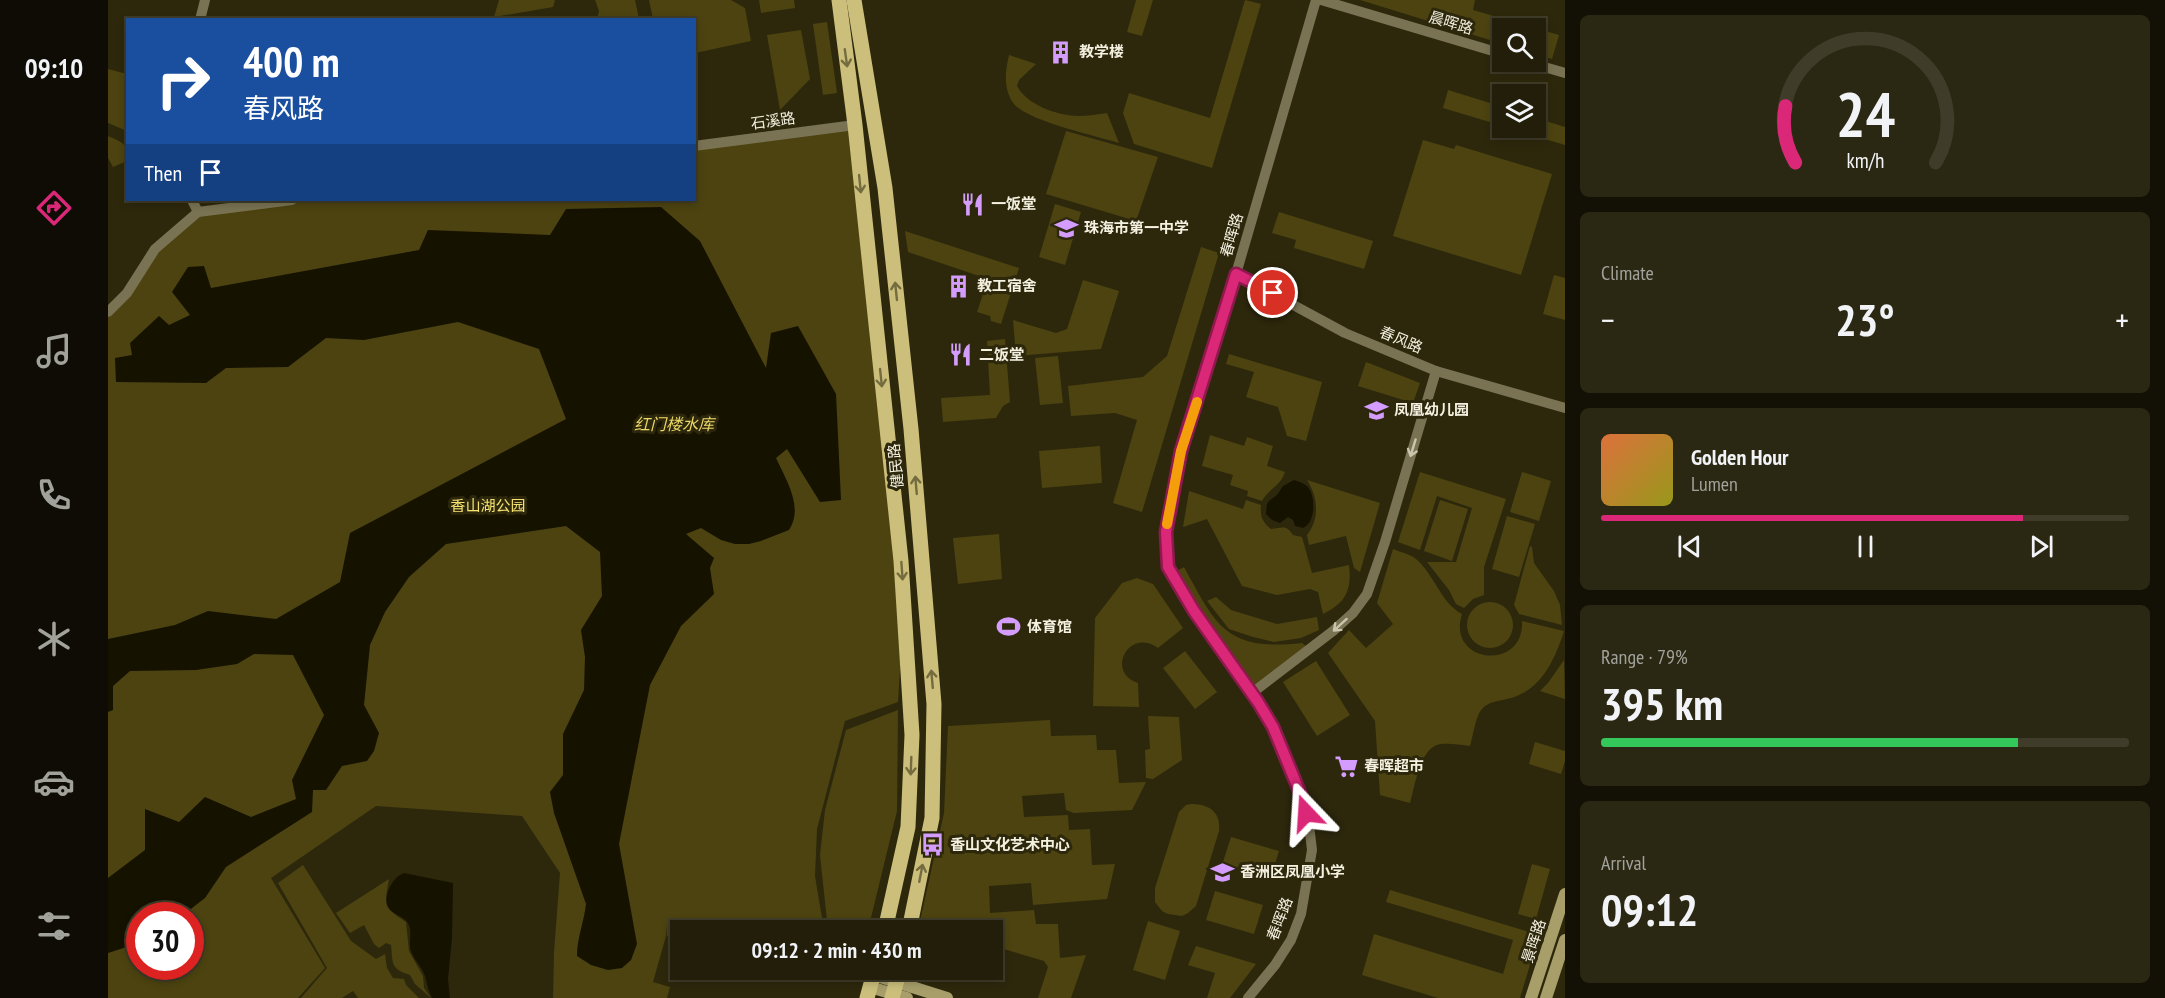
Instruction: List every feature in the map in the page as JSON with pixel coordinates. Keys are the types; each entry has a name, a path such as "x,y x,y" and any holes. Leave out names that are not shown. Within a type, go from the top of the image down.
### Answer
{"main road":[{"name":"健民路","path":"838,0 855,125 901,561 912,735 908,827 887,920"},
{"name":"健民路","path":"854,0 885,188 911,429 934,704 932,818 911,920"},
{"name":"景晖路","path":"1531,998 1565,894"},
{"path":"1546,998 1565,940"},
{"path":"872,982 947,998"}],"street":[{"path":"200,18 205,0"},
{"name":"春晖路","path":"1248,998 1275,965 1291,940 1301,914 1312,850 1309,825 1303,800 1273,727 1194,611 1168,567 1166,532 1181,451 1236,274 1316,0"},
{"name":"晨晖路","path":"1322,0 1492,51"},
{"path":"1546,68 1565,73"},
{"name":"石溪路","path":"696,146 855,125"},
{"path":"192,201 198,212"},
{"path":"108,312 127,293 155,249 198,212 284,201"},
{"name":"春风路","path":"1236,274 1345,333 1436,371 1565,408"},
{"path":"1252,693 1333,631 1353,613 1367,594 1385,542 1436,371"}],"green space":[{"path":"499,0 555,0 553,7 494,17"},
{"path":"595,0 635,0 639,18 597,18 599,11"},
{"path":"649,0 731,0 745,8 751,41 696,53 696,18 653,18"},
{"path":"759,0 794,0 795,8 761,13"},
{"path":"1136,0 1153,0 1142,36 1127,32"},
{"path":"1245,0 1261,4 1212,168 1134,144 1123,113 1129,93 1210,118"},
{"path":"1360,0 1475,0 1473,10 1501,18 1492,18 1492,41"},
{"path":"827,22 837,93 823,95 813,24"},
{"path":"801,30 810,79 780,110 767,35"},
{"path":"1546,31 1559,35 1552,59 1546,57"},
{"path":"1009,55 1036,64 1019,80 1017,86 1028,99 1053,112 1062,114 1079,116 1107,113 1119,143 1047,122 1014,104 1007,86"},
{"path":"108,69 126,74 126,131 108,123"},
{"path":"1448,90 1492,104 1492,123 1443,108"},
{"path":"1546,121 1565,127 1565,145 1542,138 1546,138"},
{"name":"香山湖公园","path":"855,125 904,605 898,702 845,721 817,829 815,876 822,920 670,920 670,937 667,936 666,925 666,936 653,982 670,987 667,998 553,998 560,873 522,816 376,806 271,878 325,968 298,998 108,998 108,312 148,258 198,212 285,201 696,201 696,147"},
{"path":"1066,131 1158,157 1136,221 1046,194"},
{"path":"108,136 124,144 126,161 113,167 108,158"},
{"path":"1423,140 1454,149 1456,145 1552,174 1521,275 1393,236"},
{"path":"1055,204 1081,212 1065,265 1039,257"},
{"path":"1279,212 1373,241 1364,269 1294,248 1296,240 1272,233"},
{"path":"905,231 1019,268 1001,324 991,321 990,316 977,312 988,279 908,252"},
{"path":"1201,247 1219,253 1142,512 1113,503 1137,420 1115,413 1071,416 1068,386 1143,377 1167,356"},
{"path":"1554,275 1565,278 1565,320 1543,314"},
{"path":"1083,280 1119,291 1101,349 1016,356 1013,320 1056,333 1067,329"},
{"path":"1005,339 1010,402 1003,406 996,418 943,422 941,398 990,395 987,341"},
{"path":"1229,354 1322,382 1306,441 1287,436 1278,407 1246,397 1254,372 1226,364"},
{"path":"1058,356 1063,403 1040,405 1035,358"},
{"path":"1366,362 1420,383 1413,403 1358,386"},
{"path":"1210,435 1244,446 1247,437 1273,446 1267,466 1285,472 1278,484 1262,501 1247,496 1248,491 1230,485 1233,475 1202,466"},
{"path":"1100,446 1102,483 1042,488 1039,451"},
{"path":"1420,472 1506,499 1484,567 1484,595 1473,599 1464,608 1456,604 1449,590 1427,562 1456,562 1472,508 1437,496 1420,550 1398,542"},
{"path":"1522,472 1551,481 1539,521 1510,512"},
{"path":"1307,480 1380,503 1360,572 1354,568 1346,536 1309,545 1307,535 1314,522 1316,508"},
{"path":"1189,491 1243,509 1246,500 1261,505 1262,518 1271,529 1286,528 1293,535 1302,537 1312,573 1349,565 1350,574 1346,595 1331,610 1323,614 1318,592 1310,589 1277,595 1242,586 1207,519 1183,527"},
{"path":"1440,500 1468,509 1452,561 1424,551"},
{"path":"1507,516 1535,524 1519,577 1492,569"},
{"path":"999,534 1002,579 958,584 953,538"},
{"path":"1530,546 1534,563 1554,591 1560,605 1562,625 1519,614 1514,605"},
{"path":"1393,549 1416,559 1428,572 1448,603 1462,614 1460,631 1465,643 1475,652 1487,655 1500,654 1512,648 1520,637 1522,621 1564,631 1546,672 1531,688 1522,694 1491,703 1481,710 1470,746 1441,744 1434,746 1428,752 1423,759 1410,803 1380,795 1375,721 1328,653 1349,630 1366,648 1393,624 1377,603"},
{"path":"1184,567 1206,606 1227,631 1240,639 1257,643 1277,645 1302,643 1306,646 1253,687 1197,612 1175,572"},
{"path":"1137,578 1153,584 1183,628 1158,648 1147,643 1138,643 1130,647 1125,654 1122,662 1123,670 1128,677 1138,683 1139,707 1093,706 1095,618 1122,583"},
{"path":"1216,597 1231,610 1277,624 1317,617 1319,630 1301,638 1274,642 1253,637 1229,629 1207,601"},
{"path":"1490,602 1506,609 1513,625 1506,641 1490,648 1474,641 1467,625 1474,609"},
{"path":"1185,651 1217,692 1195,709 1163,668"},
{"path":"1564,660 1565,699 1540,691 1548,683"},
{"path":"1316,661 1350,715 1317,736 1283,682"},
{"path":"898,710 897,811 870,920 827,920 820,855 825,810 846,730"},
{"path":"1148,716 1179,717 1182,760 1153,779 1146,778 1145,750 1150,749"},
{"path":"1050,720 1051,736 1096,735 1097,750 1116,750 1119,783 1146,782 1132,810 1074,813 1066,810 1064,793 1022,796 1024,817 1068,815 1069,830 1090,829 1092,865 1115,864 1107,899 1033,905 1031,883 989,886 990,913 1034,910 1036,924 1058,924 1060,958 1086,955 1071,998 1038,998 1048,967 1044,961 1003,949 1003,920 920,920 944,813 948,726"},
{"path":"1535,742 1565,751 1561,774 1529,764"},
{"path":"1191,804 1212,810 1218,819 1219,831 1196,906 1182,916 1168,914 1162,911 1155,902 1155,888 1179,812 1186,805"},
{"path":"1231,837 1279,851 1270,880 1222,865"},
{"path":"1532,864 1550,869 1536,919 1518,914"},
{"path":"303,865 351,941 376,959 385,954 387,968 393,978 404,979 406,985 419,998 358,998 353,991 342,998 301,998 327,968 278,883"},
{"path":"389,879 387,905 393,913 406,922 409,951 423,976 424,988 431,998 415,984 410,975 396,968 391,945 386,943 379,948 374,944 364,925 350,933 336,913"},
{"path":"1390,890 1539,935 1520,998 1438,998 1362,975 1374,934 1503,974 1513,940 1386,902"},
{"path":"1215,891 1263,905 1254,934 1206,920"},
{"path":"1148,921 1180,931 1165,980 1133,970"},
{"path":"1196,946 1256,964 1230,998 1207,998 1215,973 1188,965"}],"water":[{"name":"红门楼水库","path":"661,207 700,241 766,368 771,333 798,326 836,394 841,500 820,502 787,449 776,458 794,503 795,512 789,530 749,544 735,544 721,540 701,528 686,534 714,558 710,568 714,594 681,626 650,685 619,844 637,944 631,960 622,968 608,970 591,965 577,956 586,904 554,813 550,792 563,775 563,734 584,690 585,657 581,630 602,596 600,552 566,526 446,544 409,577 385,612 370,645 364,705 379,733 374,751 367,761 342,766 326,790 313,790 312,812 226,867 200,902 126,902 126,947 108,953 108,878 145,850 145,809 179,822 205,797 251,817 296,799 292,780 324,715 293,655 254,654 237,664 196,670 130,671 113,686 113,710 108,712 108,639 175,625 208,611 276,619 340,582 350,533 566,419 539,349 458,322 364,340 326,338 288,367 226,368 206,383 116,382 115,358 132,355 130,343 159,316 169,325 190,315 172,292 188,267 204,266 211,288 419,250 428,230 550,235 566,209"},
{"path":"1294,480 1307,486 1312,496 1312,515 1303,528 1295,526 1293,520 1288,517 1280,523 1272,520 1266,514 1270,500 1283,486"},
{"path":"404,873 453,883 452,938 448,979 450,998 432,998 424,973 411,951 408,923 388,907 387,895 391,885"}],"slow traffic":[{"path":"1167,524 1181,451 1197,402"}],"place":[{"name":"教学楼","path":"1061,52"},
{"name":"一饭堂","path":"973,204"},
{"name":"珠海市第一中学","path":"1066,228"},
{"name":"教工宿舍","path":"959,286"},
{"name":"二饭堂","path":"961,355"},
{"name":"凤凰幼儿园","path":"1376,410"},
{"name":"体育馆","path":"1009,627"},
{"name":"春晖超市","path":"1346,766"},
{"name":"香山文化艺术中心","path":"932,845"},
{"name":"香洲区凤凰小学","path":"1222,872"}],"route":[{"path":"1273,293 1236,274 1181,451 1166,532 1168,567 1194,611 1273,727 1303,800 1306,813"}]}
